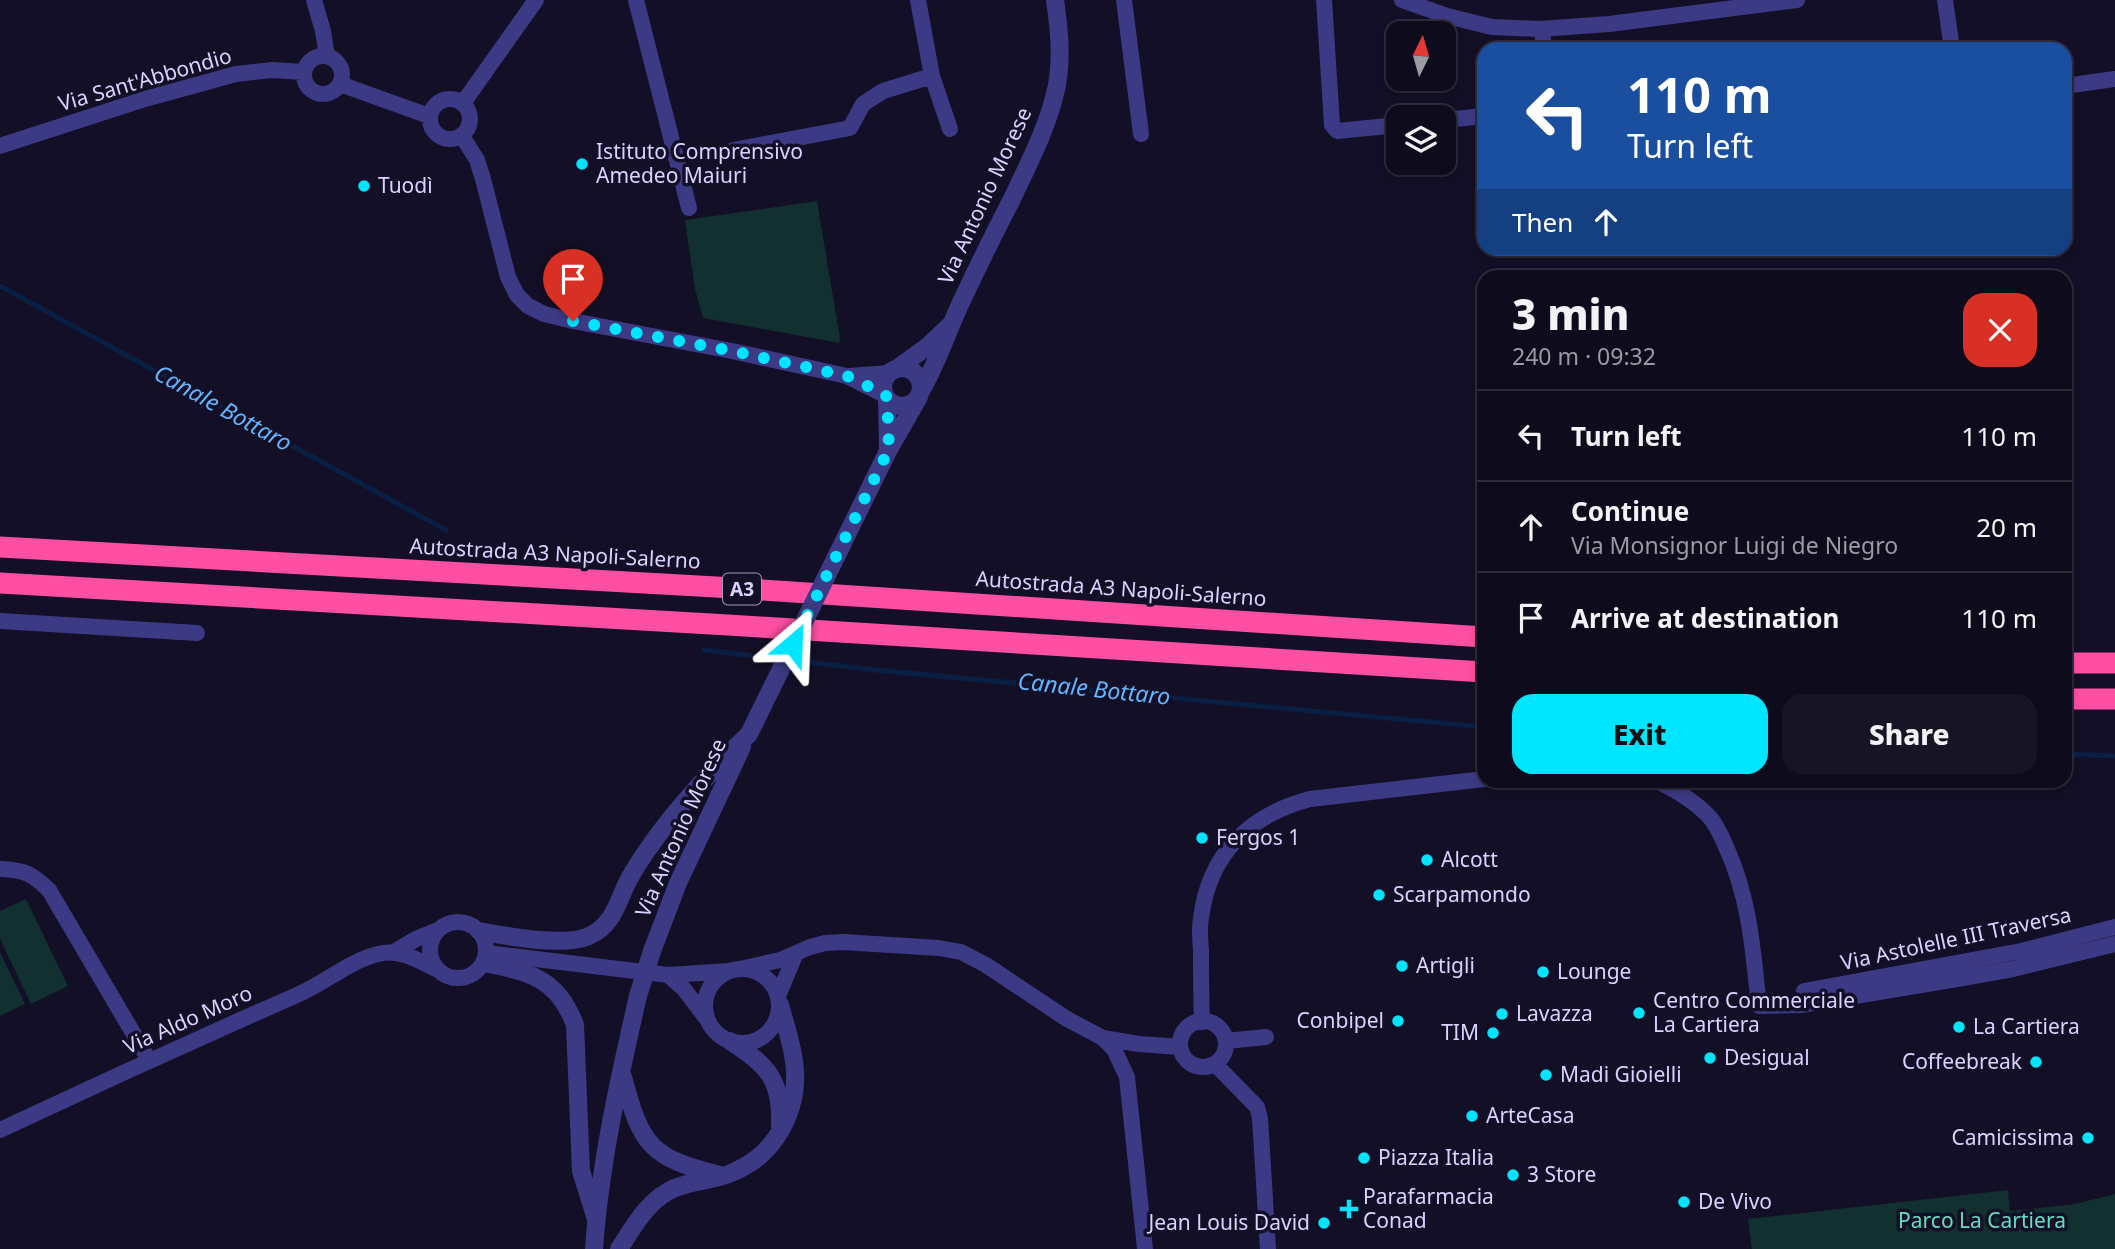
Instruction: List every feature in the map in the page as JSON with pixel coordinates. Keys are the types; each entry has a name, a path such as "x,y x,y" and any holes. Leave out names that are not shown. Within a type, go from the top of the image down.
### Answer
{"highway":[{"name":"Autostrada A3 Napoli-Salerno","path":"0,547 716,587 1477,637"},
{"name":"A3","path":"0,583 1477,672"},
{"path":"2072,663 2115,663"},
{"path":"2072,699 2115,699"}],"street":[{"path":"314,0 327,56"},
{"path":"463,103 537,0"},
{"path":"636,0 689,208"},
{"path":"918,0 932,76 950,129"},
{"name":"Via Antonio Morese","path":"594,1249 596,1219 621,1070 638,996 652,951 678,883 713,806 888,451 940,356 949,326 1024,174 1052,105 1057,83 1060,59 1055,0"},
{"path":"1124,0 1141,134"},
{"path":"1324,0 1332,125 1337,131 1386,126"},
{"path":"1402,0 1447,16 1492,27 1542,29 1609,24 1797,0"},
{"path":"1945,0 1951,42"},
{"path":"1542,29 1543,42"},
{"path":"327,56 341,67 342,79 330,93 317,93 307,85 304,72 310,61 327,56"},
{"name":"Via Sant'Abbondio","path":"0,146 145,99 236,74 272,70 304,72"},
{"path":"733,150 850,128 863,104 883,91 932,76"},
{"path":"2072,85 2115,79"},
{"path":"340,84 429,116"},
{"path":"445,99 463,103 470,120 466,132 449,140 436,135 429,116 435,105 445,99"},
{"path":"1456,119 1477,117"},
{"path":"462,136 477,160 508,277 517,295 528,306 544,314 573,321 847,376 897,405 915,402 920,394 920,380 912,371 901,369 847,376"},
{"name":"Via Antonio Morese","path":"888,451 884,382 949,326"},
{"path":"0,621 197,633"},
{"path":"479,931 537,940 589,937 609,922 630,878 656,839 710,772 748,734"},
{"path":"1202,1022 1200,920 1207,889 1219,862 1240,835 1260,819 1286,805 1310,799 1477,780"},
{"path":"1669,788 1682,795 1713,822 1737,871 1746,902 1759,1006 1801,1005 1957,979 2012,969 2115,943"},
{"path":"0,869 20,870 33,875 49,890 149,1060"},
{"path":"453,922 462,922 479,931 484,938 485,958 471,976 445,976 438,970 433,963 430,946 438,930 453,922"},
{"name":"Via Astolelle III Traversa","path":"1804,991 2021,951 2115,927"},
{"name":"Via Aldo Moro","path":"0,1130 149,1060 309,990 353,964 379,953 394,952 438,930"},
{"path":"708,1021 705,1011 708,991 721,975 771,962 825,943 939,948 961,952 986,965 1067,1019 1103,1038 1114,1049 1127,1077 1144,1249"},
{"path":"394,952 407,955 438,970"},
{"path":"730,1041 750,1043 768,1033 774,1026 779,1001 796,953"},
{"path":"485,958 668,975 750,970 768,979 779,1001 792,1045 796,1085 789,1115 780,1131 763,1155 752,1163 723,1176 680,1186 656,1200 633,1226 619,1249"},
{"path":"485,958 532,976 560,996 569,1010 575,1025 581,1171 596,1219"},
{"path":"668,975 690,996 713,1030 756,1059 767,1071 776,1085 780,1131"},
{"path":"1202,1022 1216,1026 1226,1041 1224,1052 1215,1064 1208,1067 1193,1065 1182,1054 1180,1047 1184,1032 1195,1023 1202,1022"},
{"path":"1226,1041 1266,1037"},
{"path":"1103,1038 1180,1047"},
{"path":"1215,1064 1257,1107 1260,1118 1268,1249"},
{"path":"621,1070 634,1116 651,1145 663,1155 687,1167 723,1176"}],"green space":[{"path":"817,201 839,343 703,318 695,289 685,220"},
{"path":"26,899 68,986 31,1004 0,939 0,911"},
{"path":"0,952 25,1004 0,1016"},
{"name":"Parco La Cartiera","path":"2008,1190 2010,1211 2075,1204 2115,1194 2115,1249 1752,1249 1748,1219"}],"waterway":[{"name":"Canale Bottaro","path":"0,286 446,530"},
{"name":"Canale Bottaro","path":"704,650 781,659"},
{"name":"Canale Bottaro","path":"790,660 1477,726"},
{"name":"Canale Bottaro","path":"2072,754 2115,756"}],"place":[{"name":"Istituto Comprensivo Amedeo Maiuri","path":"582,164"},
{"name":"Tuodì","path":"364,186"},
{"name":"Fergos 1","path":"1202,838"},
{"name":"Alcott","path":"1427,860"},
{"name":"Scarpamondo","path":"1379,895"},
{"name":"Artigli","path":"1402,966"},
{"name":"Lounge","path":"1543,972"},
{"name":"Centro Commerciale La Cartiera","path":"1639,1013"},
{"name":"Lavazza","path":"1502,1014"},
{"name":"Conbipel","path":"1398,1021"},
{"name":"La Cartiera","path":"1959,1027"},
{"name":"TIM","path":"1493,1033"},
{"name":"Desigual","path":"1710,1058"},
{"name":"Coffeebreak","path":"2036,1062"},
{"name":"Madi Gioielli","path":"1546,1075"},
{"name":"ArteCasa","path":"1472,1116"},
{"name":"Camicissima","path":"2088,1138"},
{"name":"Piazza Italia","path":"1364,1158"},
{"name":"3 Store","path":"1513,1175"},
{"name":"De Vivo","path":"1684,1202"},
{"name":"Parafarmacia Conad","path":"1349,1209"},
{"name":"Jean Louis David","path":"1324,1223"}],"route":[{"path":"573,321 847,376 886,395 888,451 793,644"}]}
